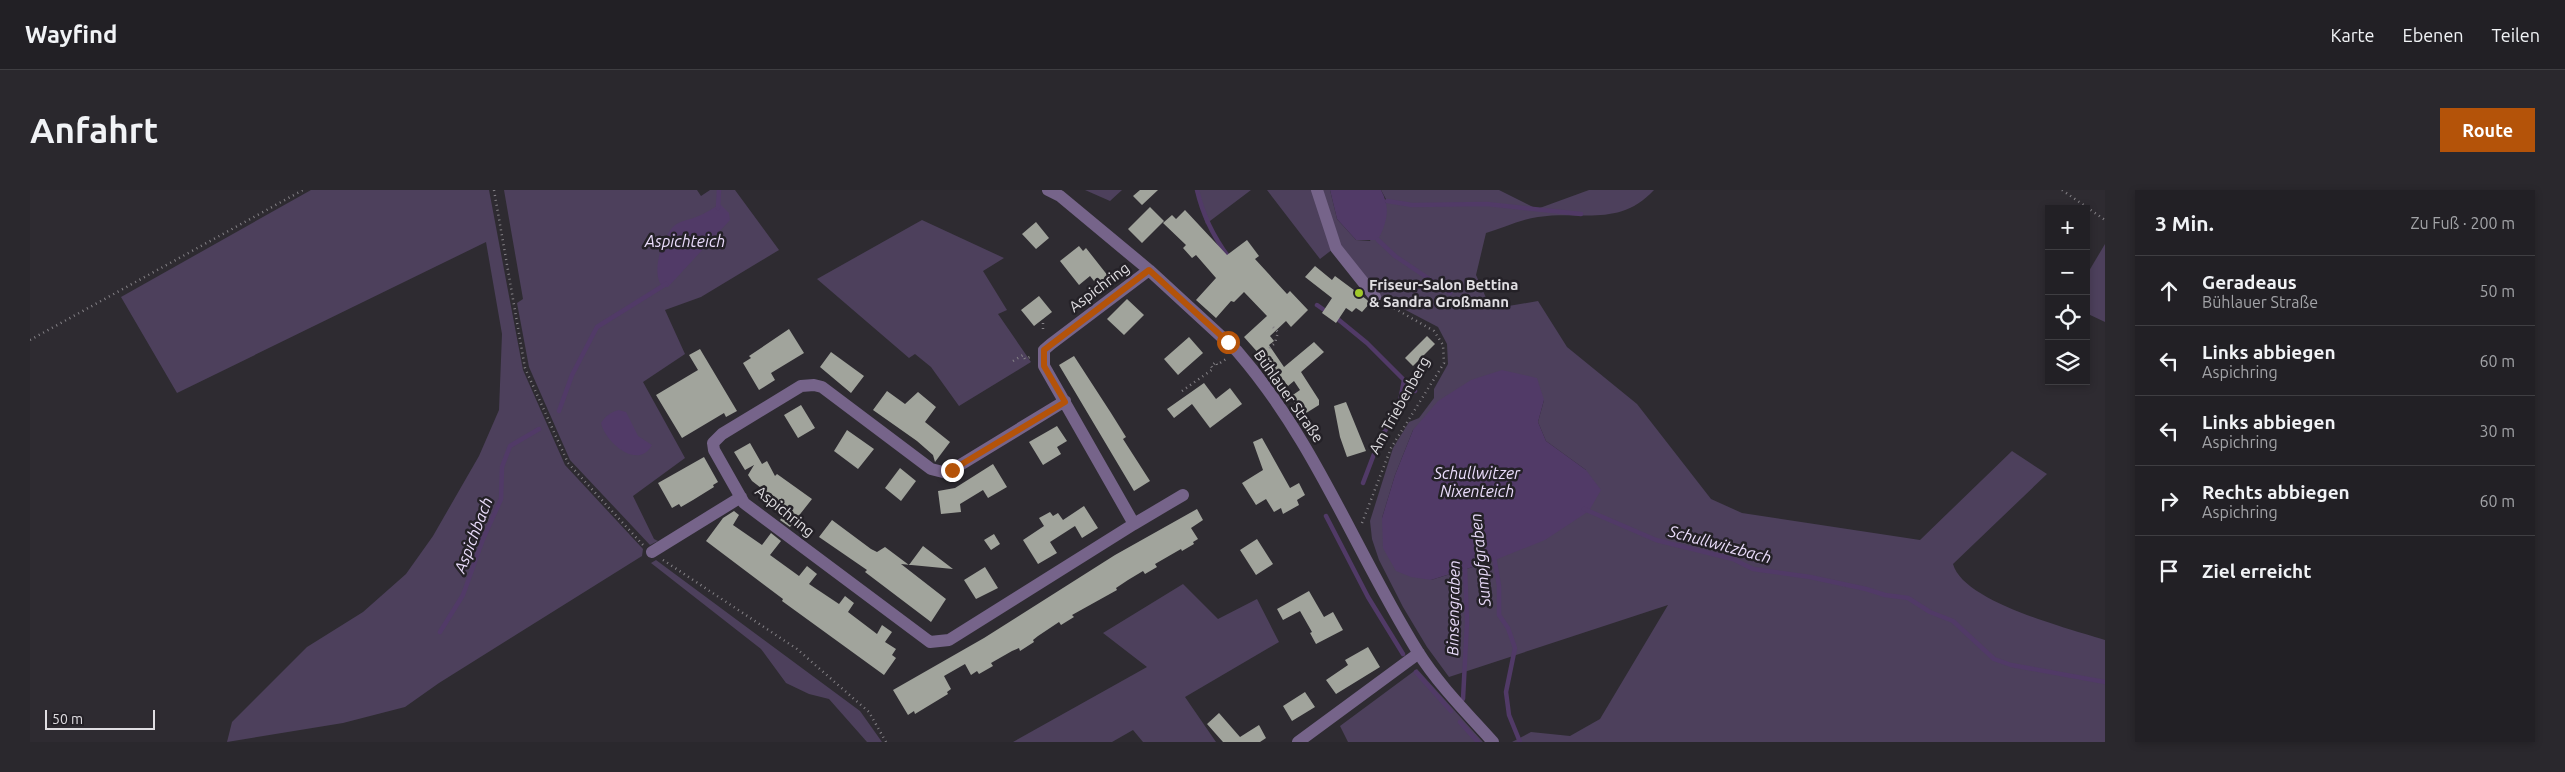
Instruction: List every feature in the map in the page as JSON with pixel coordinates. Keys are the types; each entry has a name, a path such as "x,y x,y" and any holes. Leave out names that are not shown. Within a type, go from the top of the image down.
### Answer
{"street":[{"name":"Bühlauer Straße","path":"1048,190 1060,196 1149,270 1250,365 1322,472 1378,582 1419,653 1493,742"},
{"path":"1317,190 1336,248 1375,297"},
{"name":"Aspichring","path":"1044,350 1149,270"},
{"path":"1044,350 1044,366 1134,524"},
{"name":"Aspichring","path":"1065,402 952,470 941,473 931,469 822,387 814,384 801,386 722,434 713,443 714,450 744,503 930,642 949,640 1183,495"},
{"path":"652,552 741,496"},
{"path":"1298,742 1419,653"}],"path":[{"path":"30,340 303,190"},
{"path":"494,190 525,368 568,463 643,545 797,649 869,712 886,742"},
{"path":"2062,190 2105,220"},
{"name":"Am Triebenberg","path":"1354,534 1362,522 1391,448 1444,363 1443,345 1434,331 1375,297"},
{"path":"1040,338 1043,333 1043,323"},
{"path":"1250,365 1275,342 1278,332 1273,327"},
{"path":"1013,361 1023,355 1025,359 1044,350"},
{"path":"1182,391 1213,368 1211,366 1216,362 1217,365 1237,351"}],"shaded area":[{"path":"311,190 489,190 523,370 565,465 643,549 642,556 439,683 405,707 343,723 227,742 232,722 307,647 363,612 406,574 433,536 479,456 499,410 502,334 486,242 177,393 121,297"},
{"path":"504,190 697,190 701,196 710,190 735,190 779,250 701,297 665,310 685,354 643,382 685,458 633,496 654,539 658,541 650,545 570,460 529,367 517,303 523,299"},
{"path":"1085,190 1122,190 1110,201"},
{"path":"1195,190 1251,190 1206,224"},
{"path":"1267,190 1313,190 1333,249 1320,259"},
{"path":"1322,190 1330,190 1337,219 1356,240 1370,241 1387,201 1381,190 1499,190 1537,209 1589,190 1654,190 1641,202 1613,213 1538,217 1486,233 1476,275 1491,309 1538,301 1567,347 1637,404 1711,499 1742,513 1920,540 2012,451 2047,474 1953,564 1961,578 1996,602 2044,621 2105,640 2105,742 1512,742 1531,732 1570,736 1600,719 1668,605 1449,677 1427,647 1403,607 1379,560 1372,539 1370,521 1393,448 1409,422 1419,418 1434,398 1434,389 1448,364 1447,344 1438,327 1377,295 1352,265 1333,233","holes":["1544,400 1538,422 1546,441 1586,470 1495,560 1431,580 1382,518 1395,475 1413,430"]},
{"path":"922,220 1004,258 983,271 1007,310 998,314 1031,362 959,406 931,367 915,354 909,358 817,279"},
{"path":"2105,244 2105,322 2090,315 2090,269"},
{"path":"656,560 860,711 882,742 867,742 829,699 809,694 786,683 761,649 651,563"},
{"path":"1183,584 1218,619 1257,599 1279,642 1185,697 1216,742 1143,742 1133,730 1112,742 1013,742 1147,667 1103,633"},
{"path":"1417,669 1483,742 1348,742 1340,726"}],"water":[{"path":"1330,190 1381,190 1386,203 1387,215 1378,240 1356,240 1337,219"},
{"name":"Aspichteich","path":"720,204 729,213 730,220 668,287 663,287 659,281 658,265 665,238 674,226 699,216"},
{"name":"Schullwitzer Nixenteich","path":"1502,370 1537,378 1544,400 1538,422 1546,441 1586,470 1601,490 1589,511 1545,540 1495,560 1431,580 1411,577 1396,571 1383,548 1382,518 1395,475 1413,430 1438,401 1471,380"},
{"path":"619,410 626,412 638,436 652,445 646,452 639,455 623,451 609,438 601,423 611,413"}],"building":[{"path":"1140,190 1158,190 1142,205 1133,196"},
{"path":"1150,207 1164,221 1142,243 1128,229"},
{"path":"1185,210 1227,255 1247,240 1259,256 1255,259 1287,294 1290,291 1308,310 1291,327 1286,321 1270,336 1274,341 1269,345 1284,367 1314,342 1324,352 1301,372 1319,400 1319,405 1303,415 1290,397 1300,390 1294,381 1288,386 1277,373 1274,375 1267,366 1269,365 1244,337 1267,316 1244,292 1234,302 1231,301 1216,318 1196,300 1216,278 1196,255 1192,258 1183,248 1186,245 1163,223 1172,215 1176,219"},
{"path":"1036,222 1049,238 1036,249 1022,234"},
{"path":"1079,246 1083,251 1086,248 1112,281 1101,290 1090,276 1079,285 1060,261"},
{"path":"1315,266 1332,280 1335,276 1370,303 1362,312 1356,308 1352,312 1346,308 1336,323 1322,313 1332,298 1305,277"},
{"path":"1039,296 1052,312 1034,326 1021,310"},
{"path":"1127,299 1144,315 1124,335 1107,319"},
{"path":"789,329 804,353 771,373 775,380 759,390 743,363 751,358 749,356"},
{"path":"1427,336 1435,344 1413,366 1405,358"},
{"path":"1189,337 1203,353 1178,375 1164,359"},
{"path":"700,349 737,411 726,417 724,413 682,438 656,395 698,370 689,355"},
{"path":"831,352 864,376 851,393 820,367"},
{"path":"1074,356 1126,437 1123,439 1150,481 1134,491 1059,365"},
{"path":"1204,383 1216,399 1230,388 1242,404 1210,428 1192,404 1174,418 1167,409"},
{"path":"887,391 905,404 918,392 936,407 925,422 950,442 935,462 933,455 917,441 873,410"},
{"path":"1346,402 1366,451 1347,457 1340,437 1334,406"},
{"path":"801,405 815,428 798,438 784,415"},
{"path":"1057,426 1067,441 1057,447 1061,454 1043,465 1029,442"},
{"path":"847,430 874,449 858,469 834,451"},
{"path":"1262,438 1290,488 1299,483 1305,495 1297,500 1299,505 1283,514 1281,508 1274,512 1266,499 1256,505 1242,483 1263,470 1253,442"},
{"path":"750,443 762,464 767,461 775,476 777,474 812,499 790,527 780,520 786,513 771,501 773,497 752,481 748,475 754,465 745,470 734,452"},
{"path":"704,457 718,482 713,485 714,487 681,507 679,504 672,508 658,483"},
{"path":"993,464 1007,487 988,498 983,490 960,504 961,512 941,514 938,491 955,488"},
{"path":"900,468 916,481 901,501 885,488"},
{"path":"1084,506 1098,528 1082,538 1075,526 1050,542 1057,553 1038,564 1023,540 1044,526 1039,518 1050,512 1053,516 1058,513 1063,520"},
{"path":"1197,509 1203,520 1191,528 1198,539 1193,542 1194,544 1155,564 1157,567 1145,574 1143,571 1128,580 1116,588 1117,590 1072,615 1074,617 1061,625 1059,622 1020,651 1019,648 991,663 993,666 979,674 977,671 971,675 965,664 944,676 951,689 947,692 948,694 915,714 914,711 908,715 893,690 984,638 1115,555"},
{"path":"734,511 739,515 733,525 762,545 771,533 781,541 770,555 799,576 807,566 817,574 809,584 839,604 845,596 854,603 848,612 877,634 882,625 892,632 885,642 896,649 892,655 896,658 884,675 782,601 783,599 706,541 723,518"},
{"path":"832,520 871,549 877,552 885,547 909,565 901,564 946,599 931,622 865,572 867,570 819,537"},
{"path":"994,534 1000,544 991,550 984,540"},
{"path":"1257,539 1273,564 1256,575 1240,550"},
{"path":"923,546 953,569 909,565"},
{"path":"985,567 998,588 976,599 964,580"},
{"path":"1309,591 1324,617 1333,612 1343,630 1316,644 1310,633 1312,632 1300,611 1283,620 1277,609"},
{"path":"1368,647 1380,667 1336,694 1326,680 1348,665 1345,660"},
{"path":"1305,692 1315,707 1292,721 1283,706"},
{"path":"1219,713 1240,737 1259,725 1266,738 1260,742 1223,742 1207,724"}],"waterway":[{"name":"Aspichbach","path":"718,208 719,190"},
{"name":"Schullwitzbach","path":"1197,190 1202,209 1210,226 1230,259"},
{"path":"1387,201 1412,205 1487,204 1581,214"},
{"path":"1378,240 1395,256 1450,293"},
{"name":"Aspichbach","path":"559,411 572,375 597,327 666,284"},
{"name":"Schullwitzbach","path":"1317,305 1327,312"},
{"name":"Schullwitzbach","path":"1334,316 1367,343 1415,391"},
{"path":"1363,483 1379,441 1399,407 1404,380"},
{"name":"Aspichbach","path":"440,632 463,595 483,539 501,499 502,467 510,446 539,429"},
{"name":"Schullwitzbach","path":"1584,509 1656,540 1733,559 1753,569 1810,577 1885,595 1908,598 1930,612 1953,621 1994,659 2011,665 2105,682"},
{"path":"1326,516 1368,597 1403,654"},
{"name":"Sumpfgraben","path":"1494,556 1499,586 1499,615 1508,628 1515,648 1506,692 1509,715 1520,742"},
{"name":"Binsengraben","path":"1463,699 1467,622 1465,566"},
{"path":"1416,672 1451,711"},
{"name":"Binsengraben","path":"1460,722 1478,742"}],"place":[{"name":"Friseur-Salon Bettina & Sandra Großmann","path":"1359,293"}],"route":[{"path":"952,470 1065,402 1044,366 1042,358 1044,350 1149,270 1228,342"}]}
